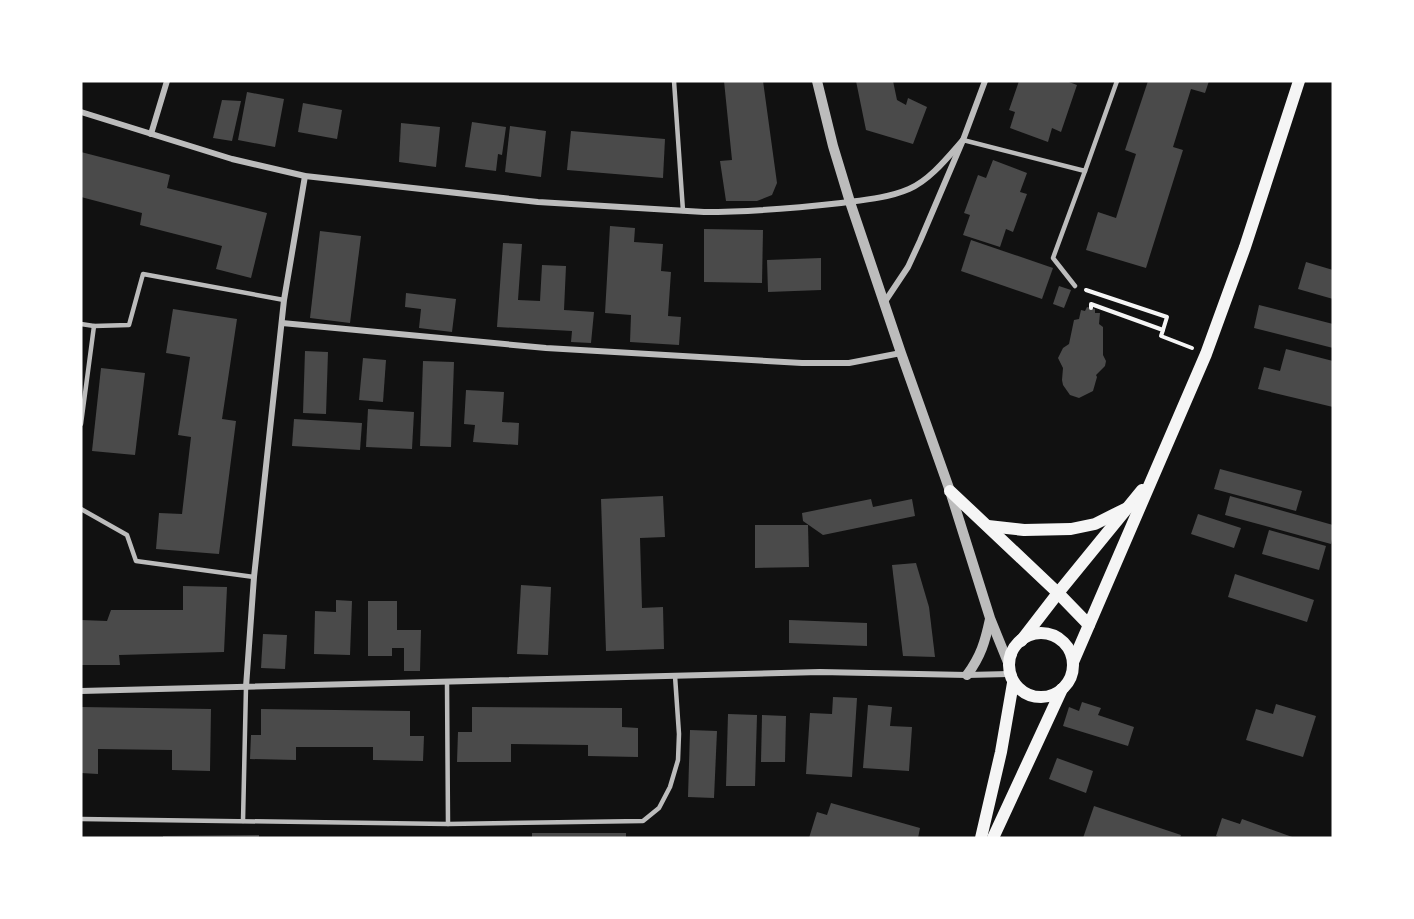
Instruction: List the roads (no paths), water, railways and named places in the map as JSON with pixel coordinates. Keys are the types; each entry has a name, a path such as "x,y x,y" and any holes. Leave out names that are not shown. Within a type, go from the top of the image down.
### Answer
{"main road":[{"path":"993,838 1063,688 1071,676 1073,662 1206,354 1245,247 1299,81"},
{"path":"981,838 1001,752 1015,648 1153,477"},
{"path":"950,490 1058,592 1089,625"},
{"path":"988,526 1024,530 1071,529 1095,524 1129,507"},
{"path":"1021,641 1040,633 1054,635 1065,643 1073,662"},
{"path":"1010,674 1019,690 1027,695 1046,697 1063,688"}],"street":[{"path":"150,134 166,81"},
{"path":"81,691 820,672 1010,674 950,490 850,202 817,81"},
{"path":"884,303 908,267 916,250 963,140 985,81"},
{"path":"81,112 232,159 305,176 538,202 683,211 729,212 817,206 888,196 911,189 939,168 963,140"},
{"path":"246,687 254,577 284,300 305,176"},
{"path":"282,323 546,348 802,363 849,363 901,353"},
{"path":"967,675 984,646 990,618"}],"lane":[{"path":"674,81 683,211"},
{"path":"1075,286 1053,258 1117,81"},
{"path":"963,140 1084,171"},
{"path":"81,324 129,325 143,274 284,300"},
{"path":"81,424 94,326"},
{"path":"81,509 127,535 136,561 254,577"},
{"path":"81,819 448,824 643,821 659,808 670,787 678,760 679,734 675,676"},
{"path":"447,682 448,824"},
{"path":"243,821 246,687"}]}
